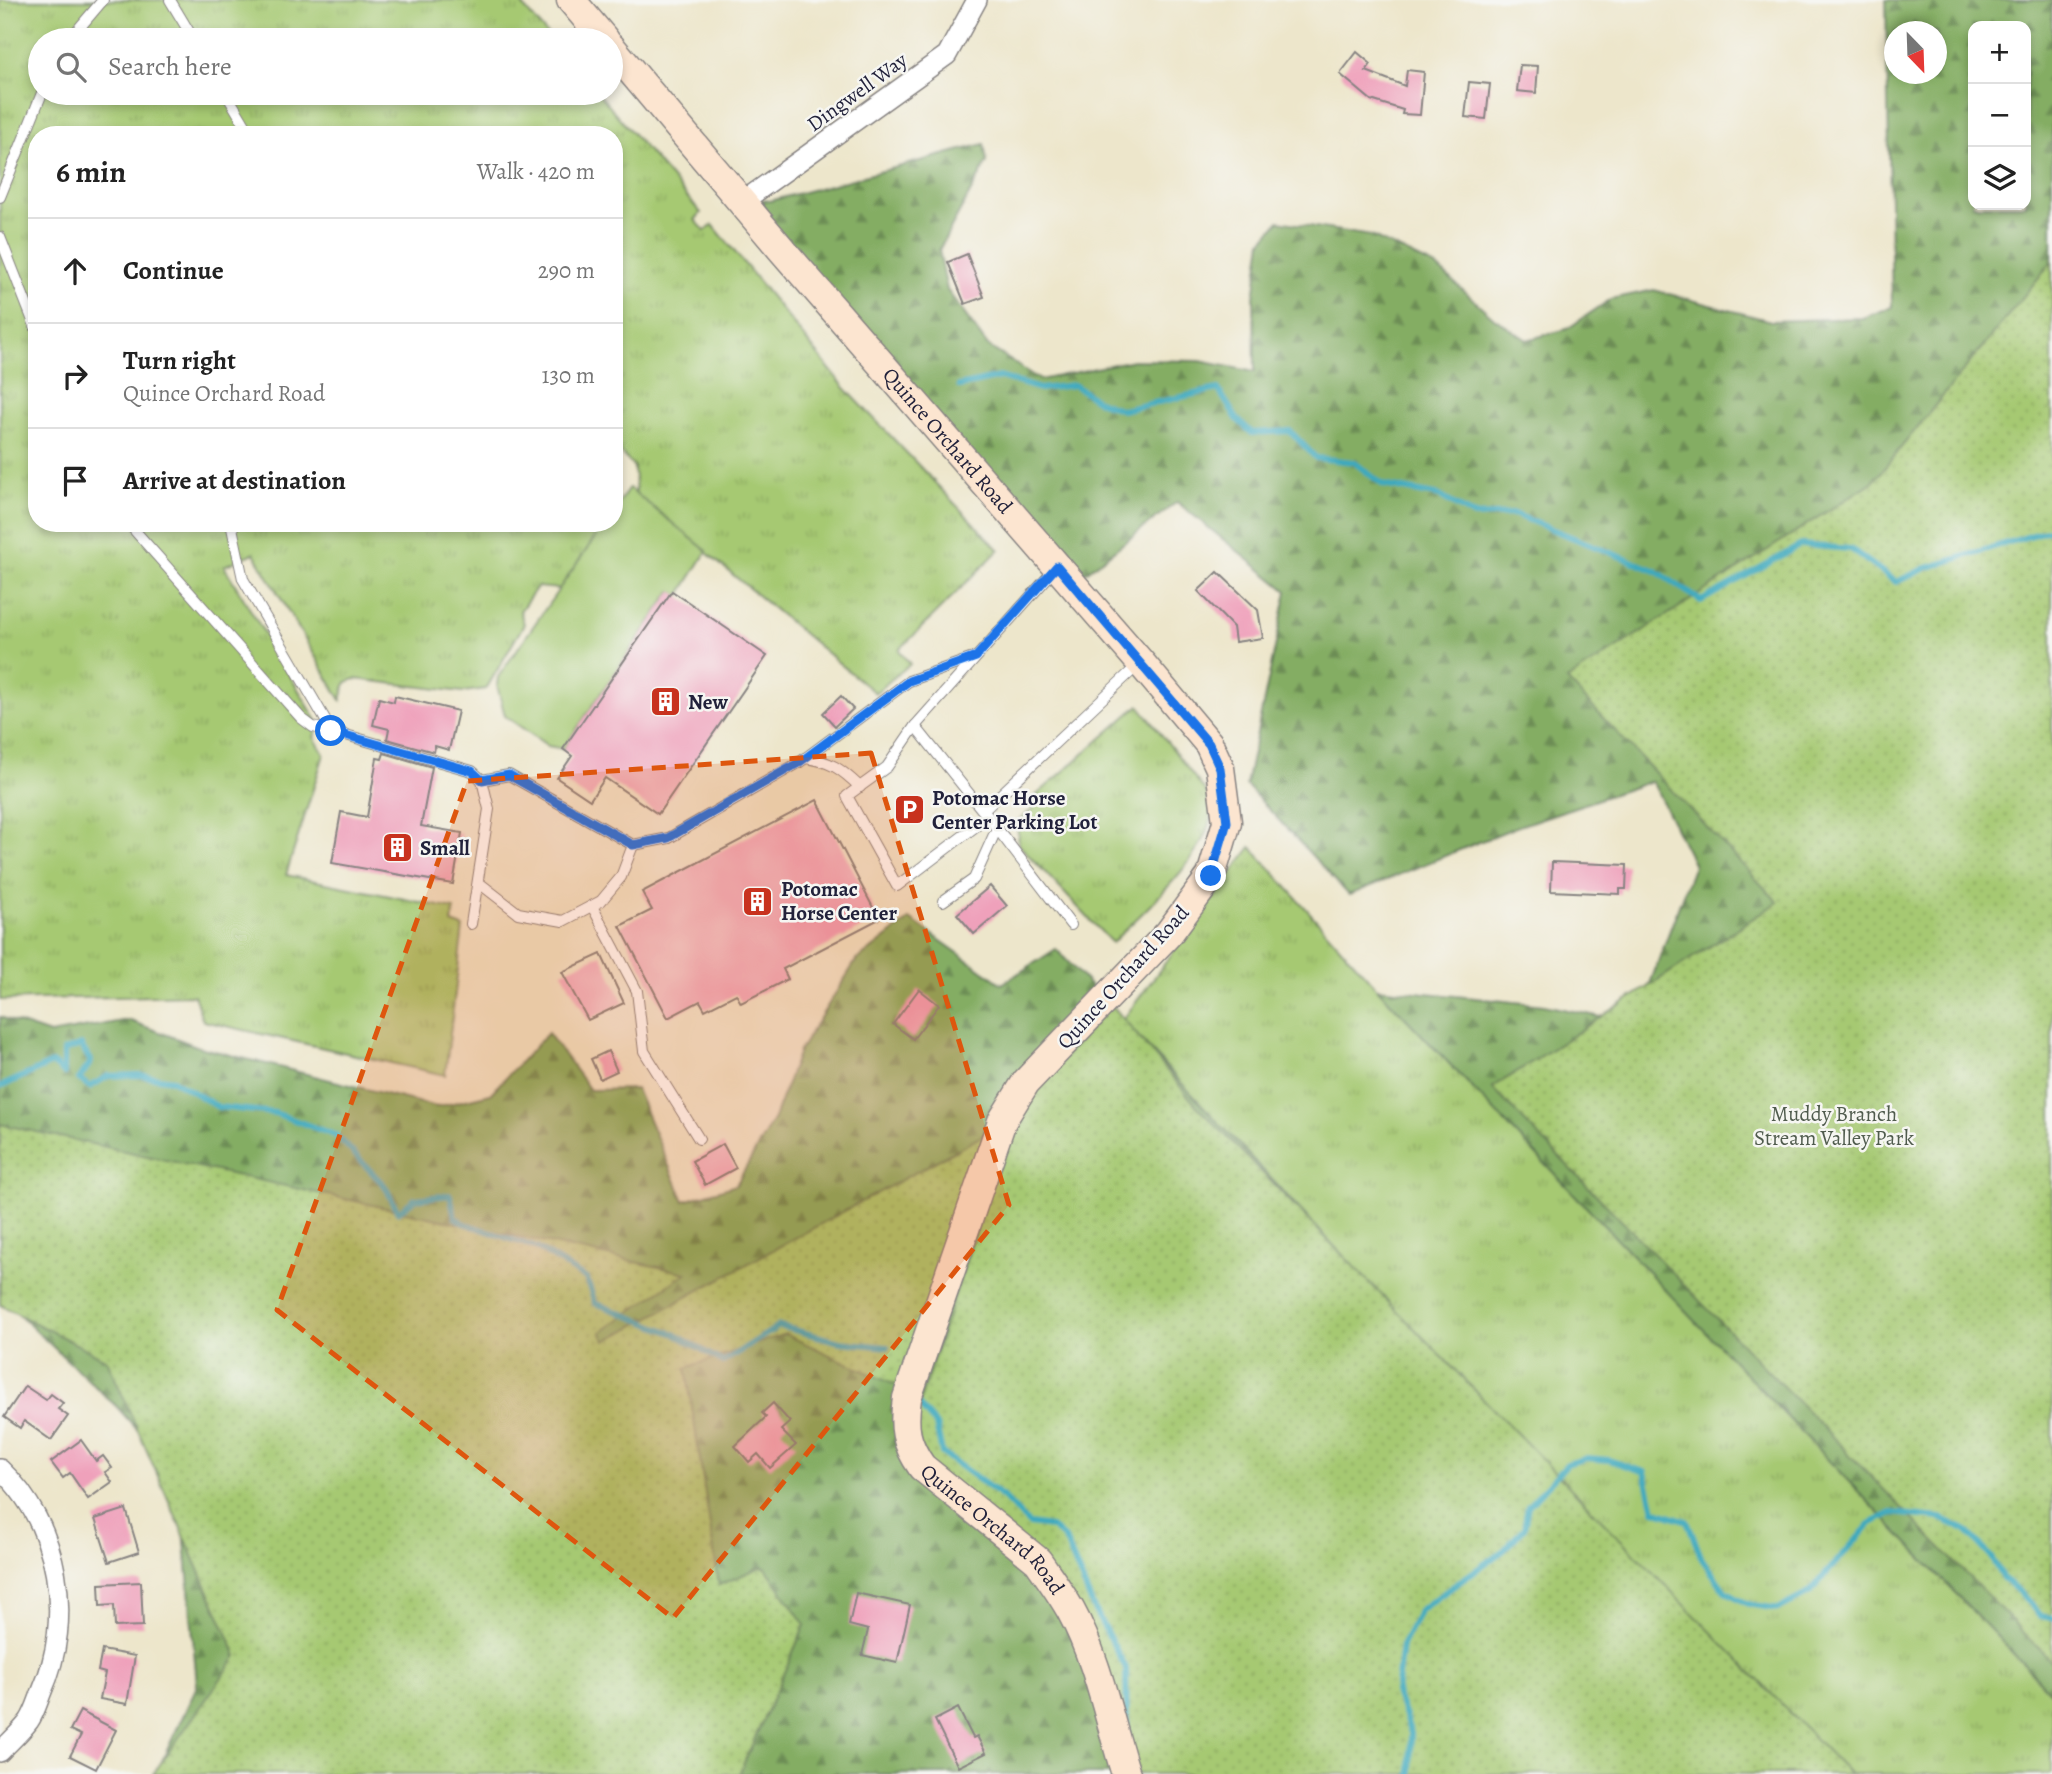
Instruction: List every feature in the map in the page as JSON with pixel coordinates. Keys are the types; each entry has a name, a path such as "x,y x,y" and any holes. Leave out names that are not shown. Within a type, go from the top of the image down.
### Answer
{"street":[{"path":"571,0 595,28"},
{"name":"Dingwell Way","path":"742,202 947,55 977,0"},
{"name":"Quince Orchard Road","path":"623,61 1141,663 1209,744 1220,768 1227,822 1211,876 1168,933 1026,1082 1002,1121 907,1398 903,1428 909,1449 922,1467 1038,1561 1072,1612 1088,1653 1126,1774"},
{"path":"0,1469 38,1520 56,1568 61,1618 53,1667 30,1720 0,1752"}],"lane":[{"path":"79,28 103,0"},
{"path":"170,0 187,28"},
{"path":"29,126 37,105"},
{"path":"233,105 246,126"},
{"path":"0,197 28,128"},
{"path":"0,237 28,308"},
{"path":"136,532 301,718 313,727 472,771 482,780 489,809 471,924"},
{"path":"233,532 243,579 331,731"},
{"path":"1057,566 915,726 887,767 847,796 897,886 985,814 1141,663"},
{"path":"482,780 509,775 633,845 668,838 805,758 909,681 976,657"},
{"path":"915,726 1071,925"},
{"path":"805,758 827,760 838,766 860,787"},
{"path":"943,901 974,879 997,828"},
{"path":"478,882 518,912 563,922 601,901 621,877 633,845"},
{"path":"592,906 637,991 645,1051 699,1139"}],"highlighted area":[{"path":"871,753 1009,1205 673,1618 277,1310 467,781"}],"green space":[{"path":"0,0 518,0 542,28 28,28 28,105 608,105 701,213 695,220 705,231 713,225 845,388 999,550 899,650 910,664 875,693 636,494 634,467 623,455 623,126 28,126 28,532 599,532 560,589 537,587 520,611 524,624 486,689 463,692 355,679 346,682 341,700 254,553 224,566 319,724 314,737 324,754 286,875 454,909 452,923 463,927 445,1075 203,1021 194,995 0,1000"},
{"path":"1886,0 2052,0 2052,1694 1377,988 1544,1005 1635,1024 1694,865 1652,781 1516,827 1349,895 1246,785 1287,591 1177,502 1072,583 736,196 770,201 984,144 987,162 939,250 947,290 988,346 1040,380 1133,360 1200,361 1255,372 1254,297 1262,241 1279,221 1371,236 1438,268 1494,318 1527,340 1567,329 1611,299 1654,290 1771,321 1862,318 1892,307 1888,84 1947,84 1947,21 1886,21"},
{"name":"Muddy Branch Stream Valley Park","path":"2052,261 2052,1662 1492,1088 1778,902 1567,680 1874,481"},
{"path":"629,488 707,551 679,596 671,591 563,749 548,746 505,716 497,685 498,677 599,532 623,532 623,497"},
{"path":"1139,705 1208,795 1211,814 1206,834 1178,875 1112,943 1019,845 1017,822 1033,809 1031,800"},
{"path":"1251,847 1377,988 2052,1694 2052,1774 1665,1774 1122,1021"},
{"path":"910,919 1002,984 1056,949 1407,1324 1163,1774 156,1774 197,1686 183,1517 150,1444 117,1407 0,1297 0,1017 50,1034 128,1020 199,1047 437,1107 490,1094 548,1033 590,1090 636,1089 684,1201 736,1185 774,1118 799,1051 856,961"},
{"path":"1111,1004 1195,1104 1850,1774 1134,1774 1081,1617 928,1462 911,1428 1014,1115"},
{"path":"0,1124 686,1273 601,1332 606,1341 991,1131 901,1388 785,1334 686,1368 719,1585 761,1567 766,1568 805,1625 739,1774 153,1774 237,1656 107,1360 0,1305"}],"building":[{"path":"1357,52 1371,64 1366,71 1405,86 1407,70 1424,72 1420,115 1402,114 1403,110 1371,100 1340,74"},
{"path":"1520,65 1538,66 1536,93 1517,91"},
{"path":"1469,82 1490,84 1486,119 1465,117"},
{"path":"967,254 984,297 965,304 948,262"},
{"path":"1218,572 1258,610 1263,638 1235,642 1233,627 1198,591"},
{"name":"New","path":"672,591 767,656 658,814 605,778 590,800 557,778 572,756 563,749"},
{"path":"395,696 458,711 449,750 435,746 434,752 387,739 389,729 373,725 379,698 394,702"},
{"path":"841,696 853,709 835,726 823,713"},
{"name":"Small","path":"384,753 432,767 421,826 462,833 453,884 332,863 341,812 367,817 377,758 382,759"},
{"name":"Potomac Horse Center","path":"817,800 879,919 783,969 788,979 741,1003 736,994 705,1010 700,1001 668,1018 620,926 652,910 642,892"},
{"path":"1552,862 1627,865 1626,889 1620,889 1620,894 1551,891"},
{"path":"990,886 1007,906 974,934 957,914"},
{"path":"601,954 624,1003 588,1020 562,972"},
{"path":"919,989 939,1005 913,1039 893,1024"},
{"path":"608,1051 617,1071 600,1079 591,1059"},
{"path":"723,1144 736,1168 705,1185 692,1161"},
{"path":"25,1386 46,1400 51,1394 63,1403 58,1409 68,1416 51,1440 24,1421 20,1428 4,1417"},
{"path":"773,1403 790,1422 781,1430 796,1445 770,1468 758,1454 749,1462 735,1446 766,1417 762,1413"},
{"path":"81,1440 96,1461 103,1456 112,1468 105,1472 112,1482 88,1499 70,1473 63,1478 51,1462"},
{"path":"126,1509 139,1552 109,1562 95,1519"},
{"path":"141,1582 143,1626 115,1627 114,1605 100,1606 99,1584"},
{"path":"856,1593 910,1605 897,1663 862,1655 868,1630 849,1625"},
{"path":"102,1650 135,1656 127,1704 100,1699 105,1673 98,1671"},
{"path":"958,1708 973,1738 977,1736 986,1753 958,1767 935,1720"},
{"path":"80,1711 116,1730 96,1769 70,1756 81,1735 70,1730"}],"waterway":[{"path":"959,386 1000,377 1040,389 1074,385 1098,401 1122,410 1218,389 1237,419 1252,433 1290,431 1316,458 1354,462 1383,485 1440,496 1474,516 1514,514 1656,571 1701,601 1801,545 1851,549 1896,582 1926,568 2052,529"},
{"path":"0,1087 52,1063 64,1073 64,1051 81,1045 91,1062 79,1079 90,1087 108,1076 139,1075 173,1080 218,1107 275,1113 337,1136 385,1186 398,1212 415,1199 450,1195 455,1217 463,1223 537,1248 587,1279 595,1303 675,1334 723,1362 779,1326 840,1342 887,1347"},
{"path":"919,1405 936,1425 942,1453 1003,1497 1029,1524 1051,1527 1065,1539 1094,1609 1126,1668 1127,1734"},
{"path":"1410,1774 1411,1733 1396,1692 1402,1645 1420,1610 1504,1550 1524,1528 1528,1506 1567,1464 1587,1458 1609,1460 1645,1472 1654,1510 1687,1521 1702,1559 1725,1591 1748,1604 1778,1609 1809,1593 1870,1524 1892,1513 1940,1518 1967,1531 1991,1557 2003,1579 2020,1592 2040,1616 2052,1618"}],"place":[{"name":"New","path":"665,702"},
{"name":"Potomac Horse Center Parking Lot","path":"909,810"},
{"name":"Small","path":"397,848"},
{"name":"Potomac Horse Center","path":"758,901"}],"route":[{"path":"331,731 472,771 482,780 509,775 633,845 668,838 800,762 909,681 976,657 1057,566 1209,744 1220,768 1227,822 1211,876"}]}
